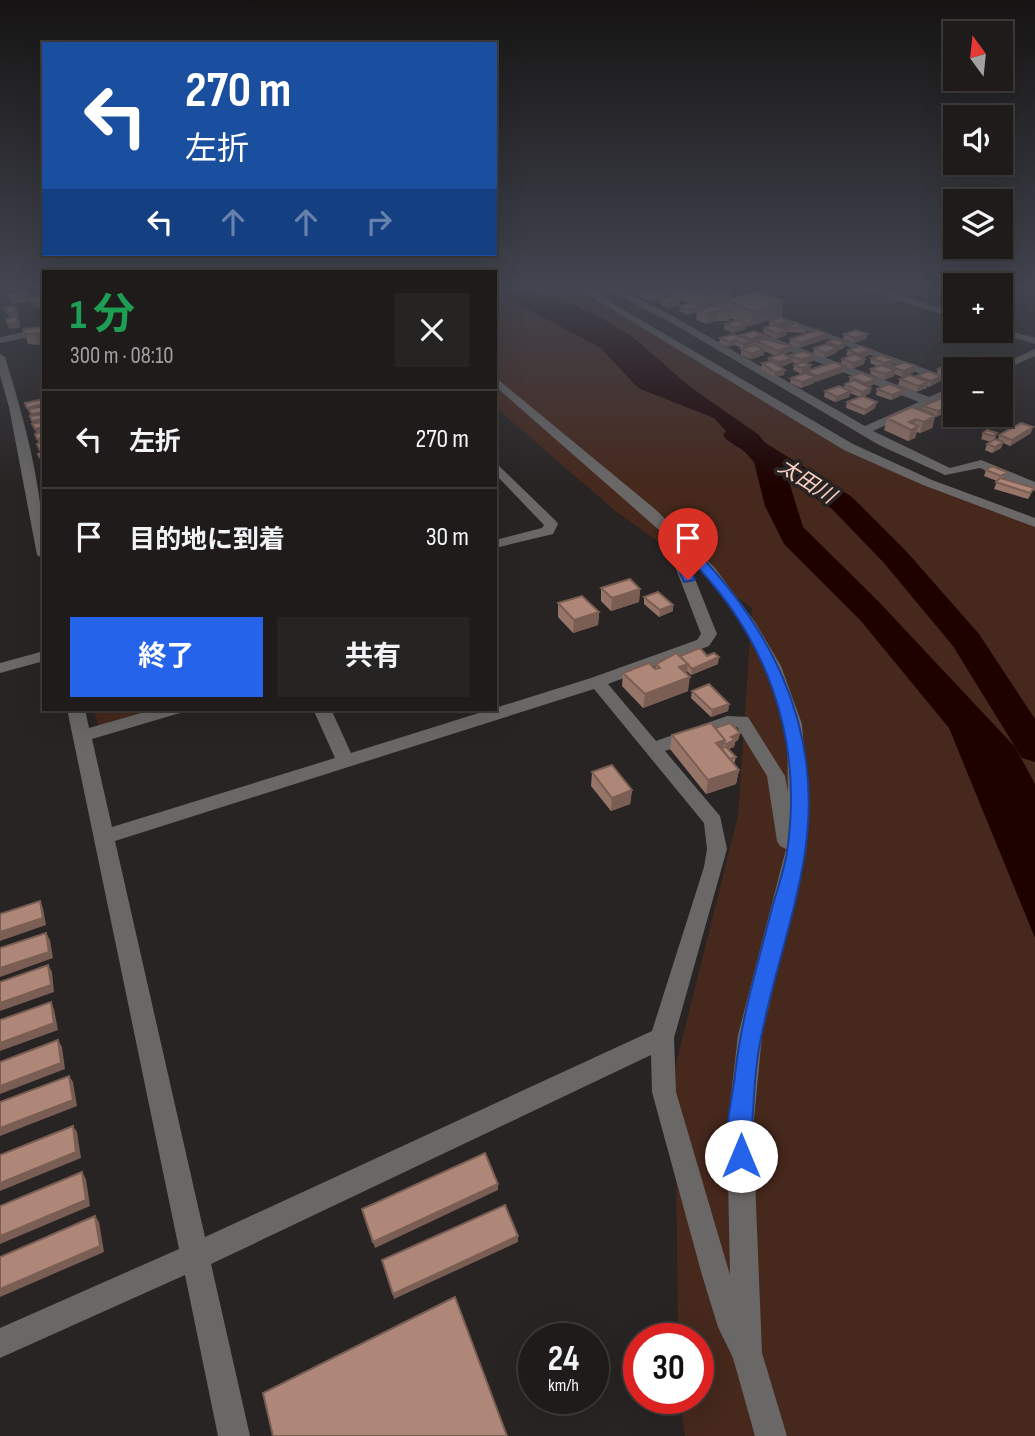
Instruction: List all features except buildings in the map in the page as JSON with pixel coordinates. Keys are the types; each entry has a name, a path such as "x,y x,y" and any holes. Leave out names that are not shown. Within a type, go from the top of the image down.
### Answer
{"street":[{"path":"690,353 857,452 894,470 1035,523"},
{"path":"730,353 864,431 949,472 981,464 1035,487"},
{"path":"804,353 928,401"},
{"path":"868,353 943,382"},
{"path":"1013,362 1033,353"},
{"path":"0,357 39,508 42,536"},
{"path":"497,382 650,512 710,571 747,622 772,666 793,724 799,811 797,844 750,1035 740,1130 747,1353"},
{"path":"864,431 943,394"},
{"path":"497,468 551,524 548,531 497,544"},
{"path":"497,708 597,682 702,643 709,634 671,539 673,534"},
{"path":"0,667 42,656"},
{"path":"597,682 655,748 712,821 717,849 662,1038 664,1093 724,1301 733,1327 747,1353 771,1436"},
{"path":"76,711 234,1436"},
{"path":"82,736 167,711"},
{"path":"323,711 346,762"},
{"path":"105,837 346,762 464,716 484,711"},
{"path":"655,748 727,722 742,721 757,741 776,776 787,841 797,844"},
{"path":"0,1343 196,1256 662,1038"}],"shaded area":[{"path":"497,353 696,353 906,475 1035,525 1035,1436 685,1436 682,1414 714,1414 714,1323 678,1323 675,1068 738,816 752,608 618,513 497,409"},
{"path":"606,353 636,353 679,379 759,435 786,472 803,527 878,601 1015,747 1035,784 1035,938 949,728 861,621 784,544 765,506 754,462 714,418 638,388"},
{"path":"94,711 155,711 99,726"}],"waterway":[{"name":"太田川","path":"640,353 686,394"},
{"name":"太田川","path":"736,435 842,503 895,557 967,641 1035,749"}],"route":[{"path":"688,580 682,559 671,539 673,534 710,571 747,622 772,666 786,702 793,724 796,749 799,811 796,853 750,1035 740,1130 741,1156"}]}
